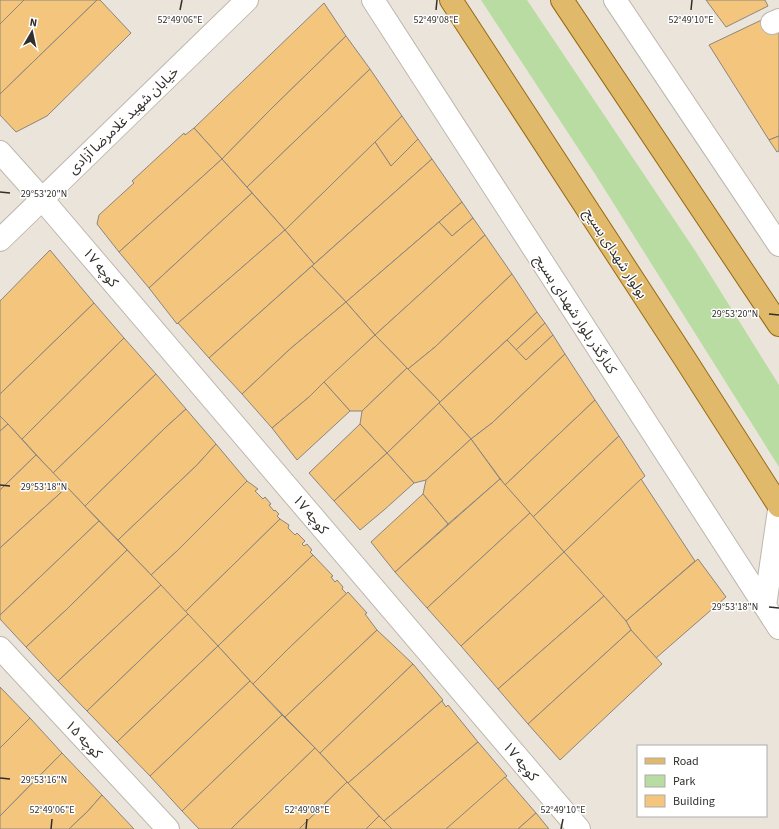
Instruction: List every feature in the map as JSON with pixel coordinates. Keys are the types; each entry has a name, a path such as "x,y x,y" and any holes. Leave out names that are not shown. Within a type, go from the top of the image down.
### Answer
{"main road":[{"name":"بولوار شهدای بسیج","path":"451,0 677,346 779,506"},
{"path":"562,0 779,325"}],"street":[{"name":"خیابان شهید غلامرضا آزادی","path":"0,240 247,0"},
{"name":"کنارگذر بلوار شهدای بسیج","path":"373,0 779,628"},
{"path":"615,0 779,245"},
{"name":"کوچه ۱۷","path":"0,152 42,199 579,829"},
{"path":"765,606 779,510"},
{"name":"کوچه ۱۵","path":"0,648 168,829"}],"green space":[{"path":"481,0 527,0 696,252 779,385 779,467 595,174"}],"building":[{"path":"0,0 24,0 0,24"},
{"path":"24,0 97,0 0,94 0,24"},
{"path":"97,0 100,0 131,33 47,116 16,132 0,115 0,94"},
{"path":"706,0 765,0 768,6 726,27"},
{"path":"324,3 346,36 222,159 194,128"},
{"path":"772,15 779,28 779,136 769,140 709,45"},
{"path":"346,36 370,69 247,187 222,159"},
{"path":"370,69 402,116 285,230 247,187"},
{"path":"402,116 418,139 391,166 375,142"},
{"path":"194,128 222,159 119,252 97,224 99,215 134,183 132,181 184,133 185,135"},
{"path":"779,136 779,151 777,152 769,140"},
{"path":"418,139 432,159 314,264 285,230 375,142 391,166"},
{"path":"222,159 252,193 149,288 119,252"},
{"path":"432,159 462,202 346,302 312,266"},
{"path":"252,193 285,230 177,324 149,288"},
{"path":"462,202 473,218 452,236 439,222"},
{"path":"473,218 485,235 375,335 346,302 439,222 452,236"},
{"path":"285,230 314,264 209,358 178,323"},
{"path":"485,235 512,274 435,347 408,369 375,335"},
{"path":"50,250 94,303 0,394 0,301"},
{"path":"312,266 346,302 290,349 242,394 209,358"},
{"path":"512,274 537,312 440,402 408,369 435,347"},
{"path":"346,302 375,335 309,397 272,428 242,394 290,349"},
{"path":"94,303 124,338 22,439 0,416 0,394"},
{"path":"537,312 545,323 516,350 507,340"},
{"path":"545,323 553,335 526,360 516,350"},
{"path":"375,335 407,368 362,411 350,411 324,382"},
{"path":"553,335 565,354 492,423 471,439 439,403 507,340 526,360"},
{"path":"124,338 156,374 53,473 22,439"},
{"path":"565,354 595,400 505,485 471,439 492,423"},
{"path":"407,368 440,402 387,453 360,424 362,411"},
{"path":"156,374 186,409 85,506 53,473"},
{"path":"324,382 350,411 297,460 272,428 309,397"},
{"path":"595,400 619,436 533,517 505,485"},
{"path":"439,403 471,439 426,480 414,483 387,453"},
{"path":"186,409 216,444 197,465 118,540 85,506"},
{"path":"0,416 8,424 0,431"},
{"path":"8,424 36,455 0,490 0,431"},
{"path":"360,424 387,453 334,501 309,473"},
{"path":"619,436 645,476 564,552 533,517"},
{"path":"471,439 500,479 448,524 423,494 426,480"},
{"path":"216,444 247,481 151,575 118,540 197,465"},
{"path":"387,453 414,483 360,530 334,501"},
{"path":"36,455 67,487 0,548 0,490"},
{"path":"500,479 530,513 427,608 395,572"},
{"path":"641,479 695,561 626,621 564,552"},
{"path":"247,481 258,489 255,491 263,499 265,497 271,504 269,505 279,514 277,516 280,519 185,612 151,575"},
{"path":"67,487 99,521 0,615 0,548"},
{"path":"423,494 448,524 395,572 371,542"},
{"path":"530,513 564,552 461,646 427,608"},
{"path":"280,519 289,525 288,528 295,535 297,533 305,541 302,544 304,546 307,544 312,550 310,552 313,555 218,646 185,612"},
{"path":"99,521 127,550 26,647 0,619 0,615"},
{"path":"127,550 161,585 58,681 26,647"},
{"path":"564,552 604,596 498,689 461,646"},
{"path":"313,555 333,576 331,577 335,582 337,580 347,594 253,684 218,646"},
{"path":"698,559 726,597 656,658 631,630 626,621"},
{"path":"161,585 188,614 87,711 58,681"},
{"path":"348,592 367,613 365,614 377,630 285,717 253,684"},
{"path":"604,596 626,621 631,630 528,724 498,689"},
{"path":"188,614 218,646 117,742 87,711"},
{"path":"377,630 413,664 320,753 285,717"},
{"path":"631,630 662,664 560,760 528,724"},
{"path":"218,646 250,681 150,776 117,742"},
{"path":"413,664 443,700 348,783 320,753"},
{"path":"250,681 282,715 182,811 150,776"},
{"path":"0,687 30,718 0,748"},
{"path":"442,701 446,707 448,705 478,742 384,821 348,783"},
{"path":"282,715 315,748 231,829 199,829 182,811"},
{"path":"30,718 62,753 0,816 0,748"},
{"path":"478,742 507,776 450,826 446,829 392,829 384,821"},
{"path":"315,748 347,782 299,829 231,829"},
{"path":"62,753 102,795 69,829 0,829 0,816"},
{"path":"505,777 536,813 518,829 446,829"},
{"path":"347,782 379,816 366,829 299,829"},
{"path":"102,795 134,829 69,829 88,811"},
{"path":"536,813 549,829 518,829"},
{"path":"379,816 392,829 366,829"}]}
